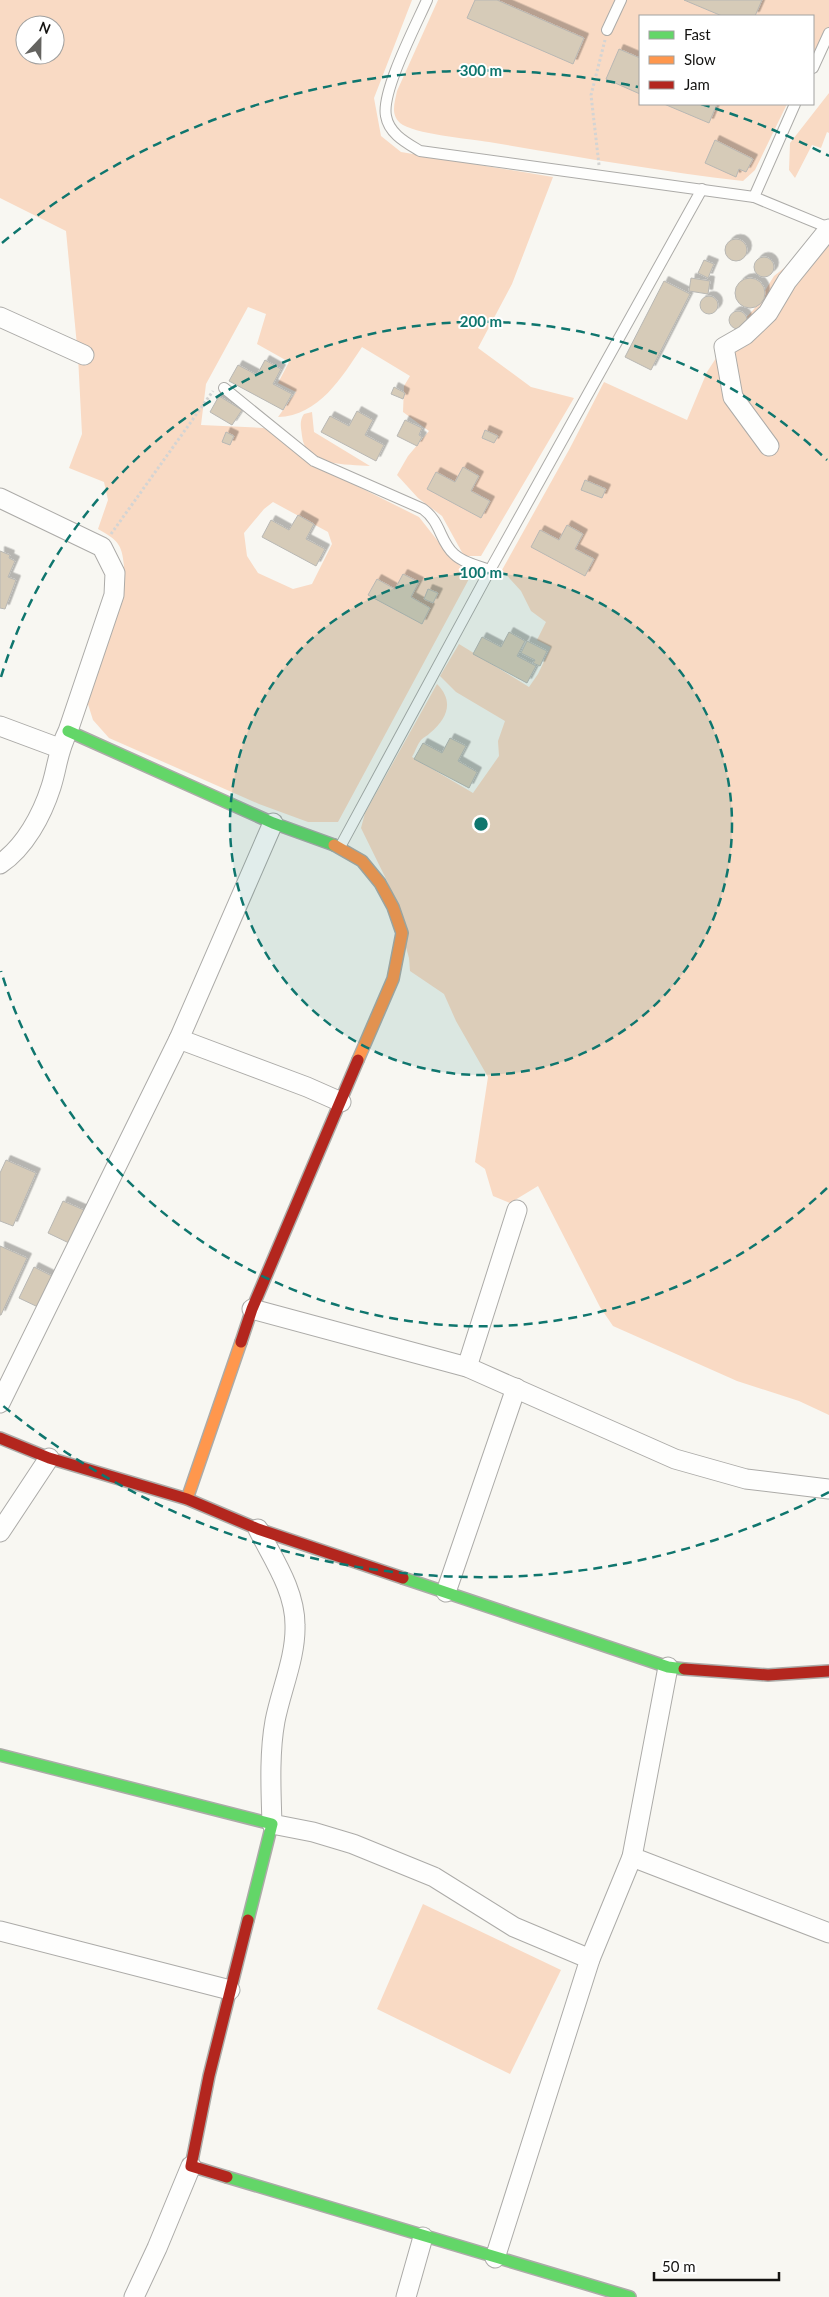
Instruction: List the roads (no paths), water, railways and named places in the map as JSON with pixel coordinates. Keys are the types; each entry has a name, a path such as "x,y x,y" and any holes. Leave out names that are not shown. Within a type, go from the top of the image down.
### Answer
{"street":[{"path":"769,446 733,397 724,347 745,335 768,313 786,281 829,228"},
{"path":"0,317 84,355"},
{"path":"0,498 102,547 115,573 114,595 68,732 59,748 51,787 30,834 10,857 0,864"},
{"path":"0,726 59,748"},
{"path":"68,732 273,823 339,847 362,861 380,883 393,907 402,933 393,979 252,1309 187,1500"},
{"path":"0,1403 179,1039 273,823"},
{"path":"179,1039 307,1087 341,1102"},
{"path":"467,1367 517,1210"},
{"path":"252,1309 467,1367 675,1458 746,1479 829,1488"},
{"path":"446,1592 516,1388"},
{"path":"0,1438 49,1458 187,1500 258,1529 668,1667 742,1675 792,1676 829,1671"},
{"path":"0,1532 49,1458"},
{"path":"134,2297 157,2248 191,2166 209,2076 272,1824 271,1781 274,1723 293,1648 295,1624 287,1584 258,1529"},
{"path":"495,2258 590,1959 632,1857 668,1667"},
{"path":"0,1755 272,1824 313,1832 353,1844 434,1878 514,1927 590,1959"},
{"path":"632,1857 829,1933"},
{"path":"0,1931 230,1990"},
{"path":"191,2166 423,2237 630,2297"},
{"path":"406,2297 423,2237"}],"lane":[{"path":"427,0 390,84 386,117 397,137 420,151 754,197 829,228"},
{"path":"607,30 622,0"},
{"path":"814,66 829,33"},
{"path":"754,197 795,105"},
{"path":"339,847 490,570 702,189"},
{"path":"224,388 314,460 423,509 437,522 452,553 458,558 490,570"}]}
